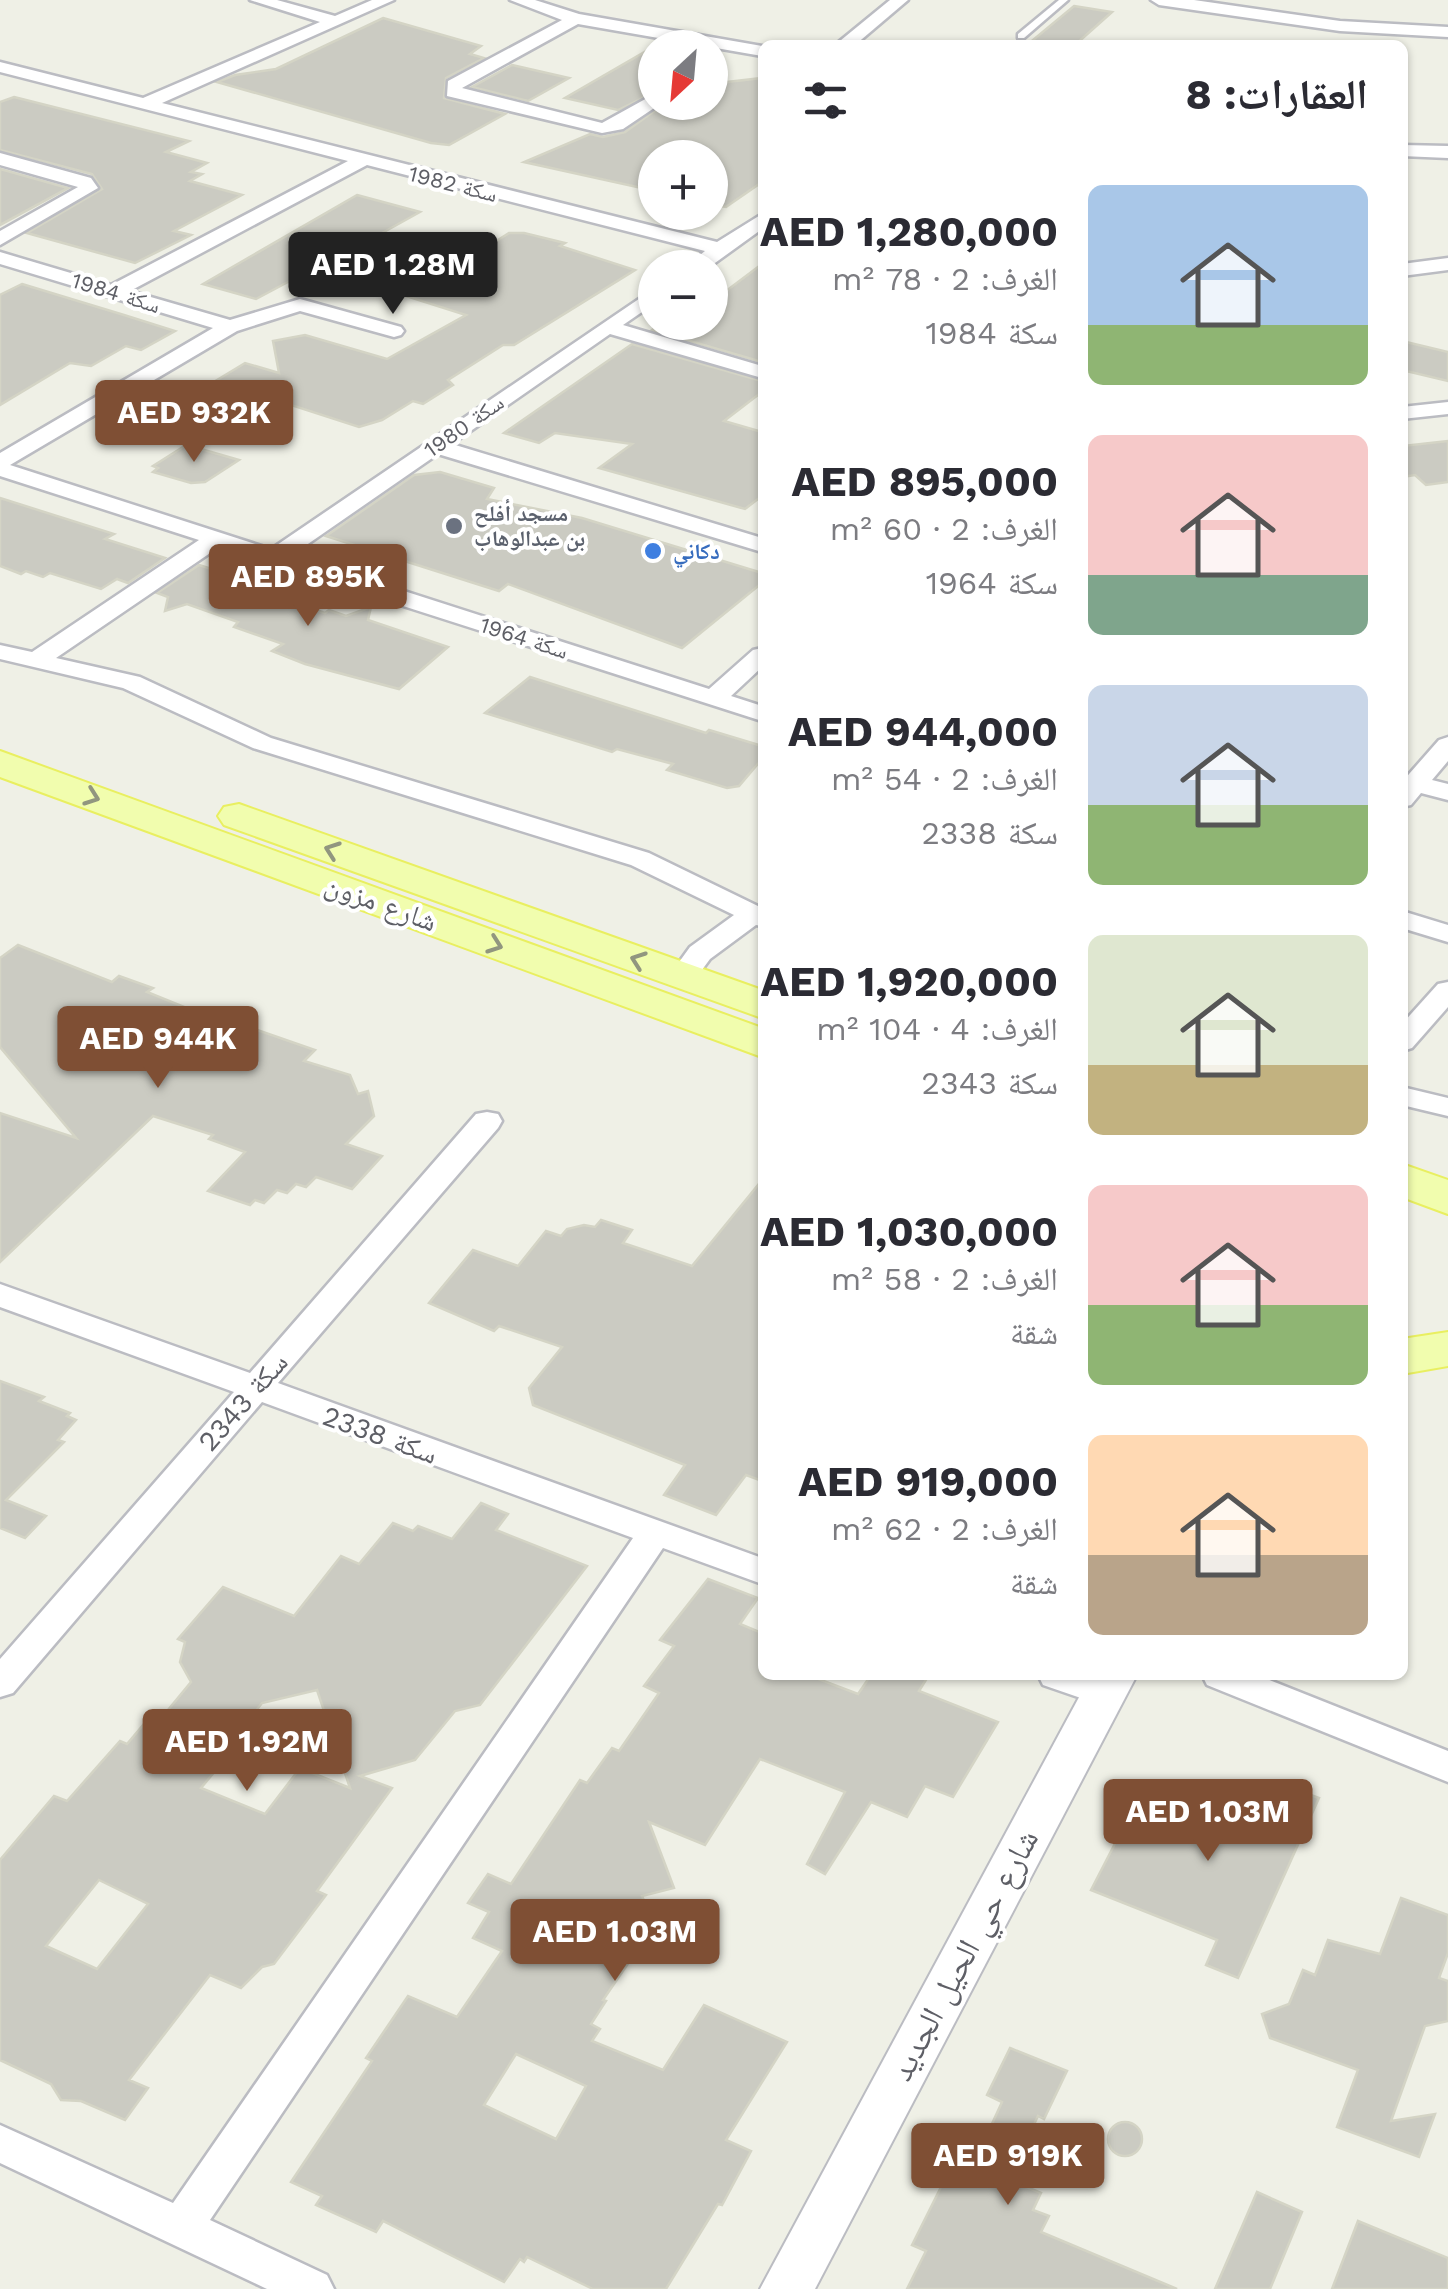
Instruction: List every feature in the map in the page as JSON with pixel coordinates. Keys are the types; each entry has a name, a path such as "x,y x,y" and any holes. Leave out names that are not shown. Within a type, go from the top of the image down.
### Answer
{"main road":[{"name":"شارع مزون","path":"0,730 758,1004"},
{"name":"شارع مزون","path":"0,763 758,1042"},
{"path":"1408,1182 1448,1198"}],"street":[{"path":"258,0 336,21"},
{"path":"144,104 386,0"},
{"path":"518,0 576,18 758,50"},
{"path":"850,40 900,0"},
{"path":"1162,0 1340,26 1448,32"},
{"path":"576,18 454,86 453,92 602,128 638,111"},
{"path":"728,56 742,48"},
{"name":"سكة 1982","path":"0,67 720,250"},
{"path":"1411,151 1448,152"},
{"path":"1411,151 1448,177"},
{"path":"0,158 84,182 88,188 0,254"},
{"path":"112,292 360,161"},
{"path":"720,250 758,223"},
{"path":"741,235 758,239"},
{"name":"سكة 1984","path":"0,254 230,327"},
{"path":"1408,269 1448,264"},
{"path":"0,462 230,327 300,305 394,331"},
{"name":"سكة 1980","path":"274,558 638,306"},
{"path":"608,327 758,371"},
{"path":"1408,411 1448,408"},
{"path":"435,446 758,544"},
{"name":"سكة 1964","path":"0,470 758,713"},
{"path":"38,659 216,539"},
{"path":"0,652 150,689 240,734 286,750 640,859 758,916"},
{"path":"714,698 758,659"},
{"path":"1409,791 1448,745"},
{"path":"1409,791 1448,792"},
{"path":"683,976 712,942 758,916"},
{"path":"1408,921 1448,934"},
{"path":"1408,1035 1448,990"},
{"path":"1408,1097 1448,1107"},
{"name":"سكة 2343","path":"0,1683 487,1121"},
{"name":"سكة 2338","path":"0,1295 253,1390 758,1570"},
{"path":"181,2227 655,1533"},
{"path":"1232,1680 1448,1767"},
{"name":"شارع حي الحيل الجديد","path":"787,2289 1109,1684"},
{"path":"0,2142 312,2289"}],"lane":[{"path":"1021,36 1064,0"}],"building":[{"path":"1074,6 1112,12 1081,40 1033,40"},
{"path":"383,18 481,46 470,54 484,58 446,78 444,98 505,114 449,145 431,143 217,82 276,69"},
{"path":"638,56 638,100 618,110 565,98"},
{"path":"512,65 569,78 528,101 472,87"},
{"path":"758,78 758,185 728,206 728,140 638,140 638,187 524,162 590,134 603,137 625,132 642,120 728,120 728,82"},
{"path":"14,97 189,141 166,152 207,163 191,172 202,174 190,181 242,195 174,231 191,235 135,263 27,233 102,189 92,174 0,150 0,102"},
{"path":"0,169 68,188 0,225"},
{"path":"357,195 420,212 355,248 446,273 509,233 565,243 560,246 635,270 514,345 503,345 448,380 453,385 423,404 413,401 382,420 359,427 279,401 230,432 164,412 245,363 279,373 273,341 305,335 387,359 466,315 381,288 372,293 303,274 256,299 203,284"},
{"path":"758,267 758,361 686,340 728,340 728,290"},
{"path":"22,284 175,331 141,350 126,346 91,366 70,363 0,405 0,295"},
{"path":"1408,342 1448,352 1448,381 1408,371"},
{"path":"632,344 758,380 758,395 724,421 758,431 758,499 745,509 599,468 632,444 555,433 539,443 504,433"},
{"path":"1448,441 1448,482 1426,485 1415,475 1408,476 1408,445"},
{"path":"186,445 239,460 205,482 191,483 153,472 158,468 153,466"},
{"path":"440,472 494,488 487,499 582,518 758,572 758,586 682,648 508,584 499,591 326,536 414,475"},
{"path":"0,498 114,534 105,539 165,558 128,583 117,579 101,589 50,573 43,577 26,571 21,574 0,566"},
{"path":"199,565 244,579 237,583 325,613 329,610 346,616 371,607 368,620 448,647 399,689 305,664 272,651 283,644 234,627 238,622 187,604 165,611 168,597 157,593"},
{"path":"530,677 706,733 709,730 758,745 758,764 739,786 727,788 667,770 673,764 617,749 612,752 485,713"},
{"path":"18,945 112,982 119,976 153,988 147,992 231,1026 234,1022 315,1050 304,1061 350,1075 358,1094 368,1091 374,1116 346,1144 382,1156 352,1189 316,1177 306,1187 296,1184 287,1193 277,1190 264,1203 255,1200 250,1205 208,1191 245,1152 209,1139 213,1135 153,1116 0,1262 0,1113 76,1138 0,1047 0,958"},
{"path":"758,1185 758,1480 746,1475 716,1515 664,1495 685,1465 533,1405 529,1388 562,1347 499,1326 494,1331 429,1303 473,1250 518,1266 546,1231 561,1236 567,1229 595,1227 601,1220 632,1230 623,1243 692,1266"},
{"path":"0,1381 44,1397 39,1401 70,1413 67,1416 76,1420 58,1440 64,1442 6,1500 46,1516 25,1538 0,1528"},
{"path":"481,1503 508,1514 496,1530 587,1566 480,1705 455,1711 415,1760 360,1776 392,1788 317,1891 326,1895 274,1964 262,1967 241,1988 210,1975 129,2080 148,2088 125,2120 81,2101 61,2100 51,2084 0,2060 0,1860 54,1796 67,1801 120,1741 127,1744 154,1712 163,1716 191,1682 180,1662 185,1642 178,1639 223,1587 294,1616 341,1556 359,1564 393,1523 413,1531 418,1526 452,1539","holes":["317,1690 350,1788 300,1768 265,1814 201,1788 235,1747 229,1745 262,1703","99,1880 148,1904 97,1969 46,1946"]},
{"path":"708,1579 758,1598 740,1624 758,1631 758,1680 821,1680 858,1694 868,1680 926,1680 919,1691 998,1722 953,1797 925,1786 907,1817 871,1802 825,1874 807,1864 845,1792 760,1759 705,1845 649,1822 674,1888 642,1896 648,1910 590,1927 638,1949 591,2024 600,2029 592,2041 663,2070 704,2005 787,2042 726,2140 751,2151 722,2205 718,2204 666,2289 593,2289 527,2257 524,2262 520,2259 504,2282 383,2221 376,2232 316,2205 322,2196 291,2182 372,2061 366,2058 408,1996 457,2017 502,1951 473,1938 489,1912 468,1903 488,1874 511,1884 580,1780 587,1783 612,1748 619,1751 659,1693 644,1686 674,1646 660,1640","holes":["516,2054 586,2086 556,2139 484,2105"]},
{"path":"1281,1784 1319,1798 1238,1978 1206,1965 1217,1940 1091,1890 1141,1793 1169,1786 1217,1822 1216,1832 1220,1825 1236,1837 1230,1806 1239,1787"},
{"path":"1401,1898 1448,1915 1448,1953 1439,1978 1448,1981 1448,2021 1425,2026 1391,2121 1435,2114 1419,2157 1337,2127 1358,2070 1270,2038 1262,2014 1289,2004 1303,1970 1315,1975 1328,1940 1380,1954"},
{"path":"1010,2048 1067,2071 1044,2119 1038,2116 1008,2179 1041,2193 1033,2210 1049,2216 1041,2232 1177,2289 907,2289 926,2251 912,2245 956,2157 973,2165 1002,2102 987,2095"},
{"path":"1125,2122 1137,2127 1142,2139 1137,2151 1125,2156 1113,2151 1108,2139 1113,2127"},
{"path":"1257,2192 1302,2212 1270,2289 1215,2289"},
{"path":"1358,2221 1448,2258 1448,2289 1332,2289"}],"place":[{"name":"مسجد أفلح بن عبدالوهاب","path":"454,526"},
{"name":"دكاني","path":"653,551"}]}
